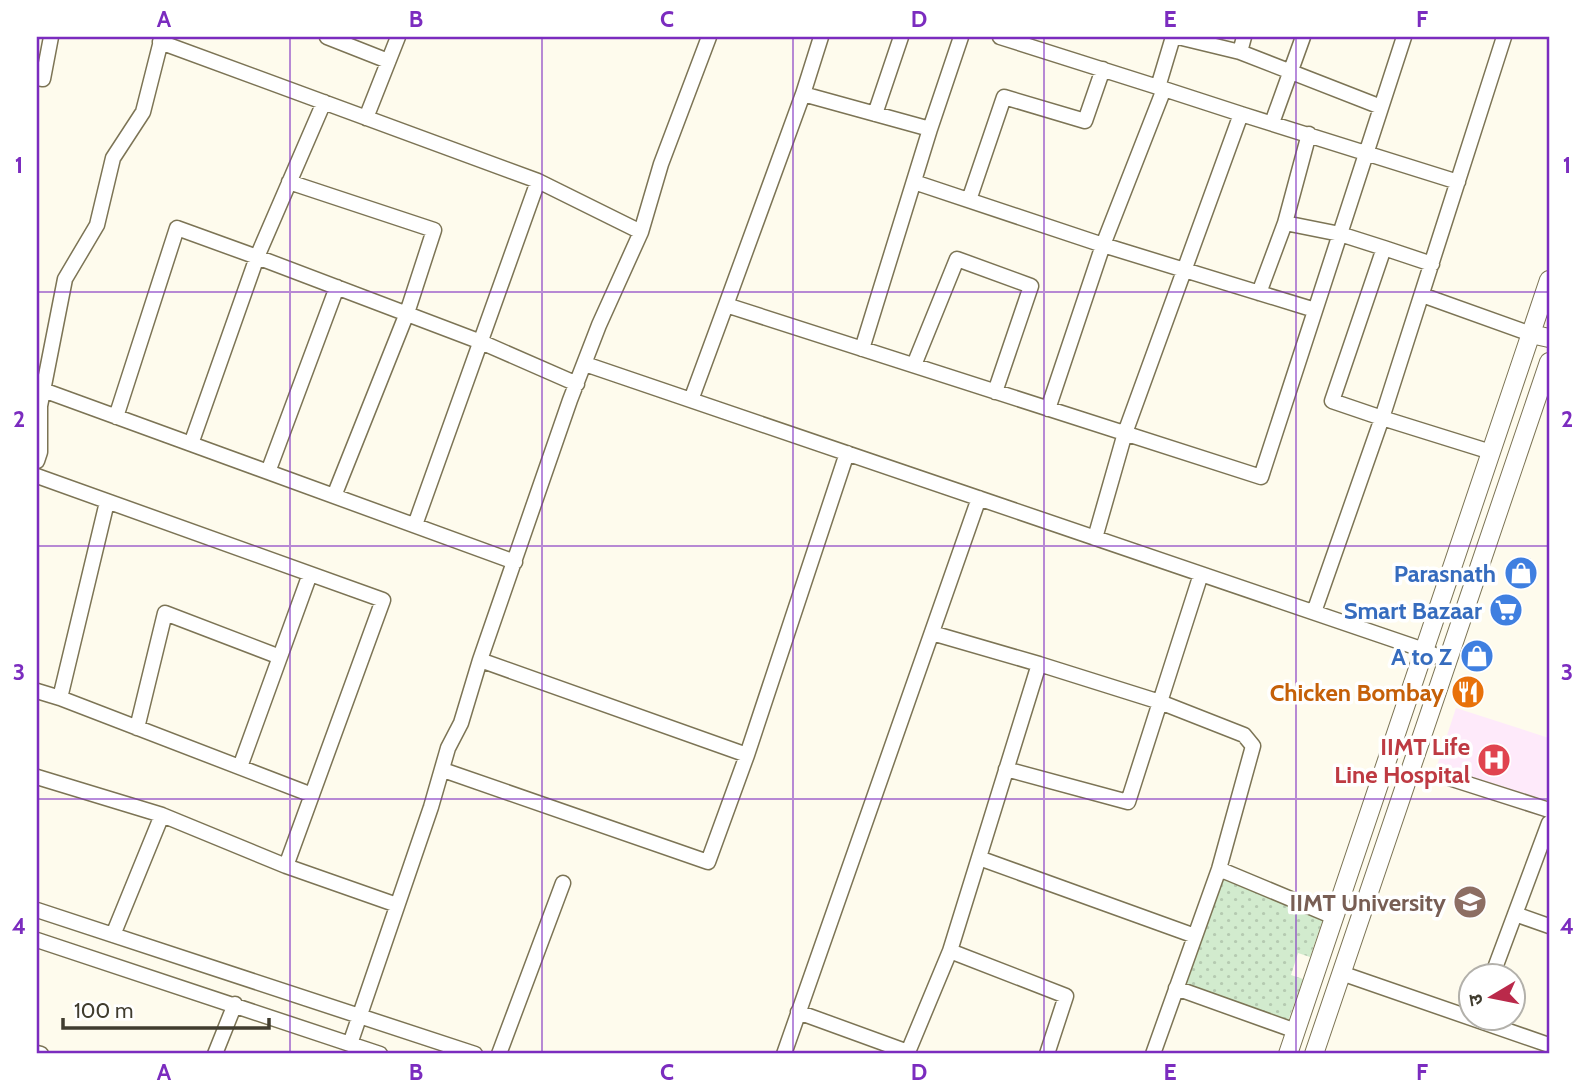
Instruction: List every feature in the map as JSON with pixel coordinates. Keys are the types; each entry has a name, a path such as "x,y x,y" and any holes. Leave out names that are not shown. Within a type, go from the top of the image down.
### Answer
{"street":[{"path":"37,78 43,79 51,37"},
{"path":"366,118 398,37"},
{"path":"350,1044 443,770 448,748 461,723 480,660 598,325 641,232 661,164 709,37"},
{"path":"691,400 803,94 821,37"},
{"path":"875,114 901,37"},
{"path":"862,349 961,37"},
{"path":"1000,37 1458,182"},
{"path":"1048,409 1103,245 1161,88 1173,37"},
{"path":"1178,37 1240,52 1381,107"},
{"path":"1240,52 1244,37"},
{"path":"1272,123 1303,37"},
{"path":"726,305 1261,477 1404,37"},
{"path":"1314,612 1382,418 1504,37"},
{"path":"336,38 388,61"},
{"path":"37,461 43,390 42,357 65,279 97,225 113,158 143,112 161,39 538,181 641,232"},
{"path":"969,200 1004,97 1085,121 1103,69"},
{"path":"803,94 930,130"},
{"path":"191,444 257,257 324,102"},
{"path":"1096,538 1125,433 1241,114"},
{"path":"1259,293 1285,223 1309,134"},
{"path":"415,525 538,181"},
{"path":"289,182 434,230 407,313 334,496"},
{"path":"914,182 1103,245 1315,310"},
{"path":"1285,223 1340,234 1432,264"},
{"path":"116,417 177,228 407,313 577,384"},
{"path":"1384,248 1332,401 1491,452"},
{"path":"914,365 957,259 1031,286 995,392"},
{"path":"1288,1054 1549,280"},
{"path":"268,472 337,287"},
{"path":"1422,295 1549,338"},
{"path":"1314,1054 1549,362"},
{"path":"585,364 1314,612 1424,650 1447,661"},
{"path":"43,390 515,562"},
{"path":"443,770 708,862 747,755 847,453"},
{"path":"37,476 383,600 286,866"},
{"path":"783,1054 979,498"},
{"path":"60,698 107,502"},
{"path":"1471,513 1496,520"},
{"path":"240,767 310,574"},
{"path":"1006,769 1128,802 1201,574"},
{"path":"137,728 165,613 280,657"},
{"path":"932,633 1160,702 1244,735 1253,746 1219,869 1153,1054"},
{"path":"480,660 747,755"},
{"path":"798,1012 911,1053 950,951 1039,664"},
{"path":"37,691 312,795"},
{"path":"37,777 162,815 286,866 397,905"},
{"path":"1452,779 1549,810"},
{"path":"113,935 162,815"},
{"path":"1497,962 1549,823"},
{"path":"979,858 1195,936"},
{"path":"1219,869 1334,916"},
{"path":"499,1054 563,883"},
{"path":"37,910 475,1054"},
{"path":"1516,914 1549,926"},
{"path":"37,940 380,1054"},
{"path":"950,951 1066,996 1047,1054"},
{"path":"1341,973 1456,1012"},
{"path":"1176,988 1296,1031"},
{"path":"215,1054 234,1004"},
{"path":"1512,1032 1549,1045"}],"shaded area":[{"name":"IIMT Life Line Hospital","path":"1456,708 1549,738 1549,785 1539,816 1432,781"}],"green space":[{"path":"1223,880 1324,916 1310,957 1298,953 1291,975 1303,979 1288,1021 1186,985"}],"place":[{"name":"Parasnath","path":"1521,573"},
{"name":"Smart Bazaar","path":"1506,610"},
{"name":"A to Z","path":"1477,656"},
{"name":"Chicken Bombay","path":"1468,692"},
{"name":"IIMT Life Line Hospital","path":"1494,760"},
{"name":"IIMT University","path":"1470,902"}]}
